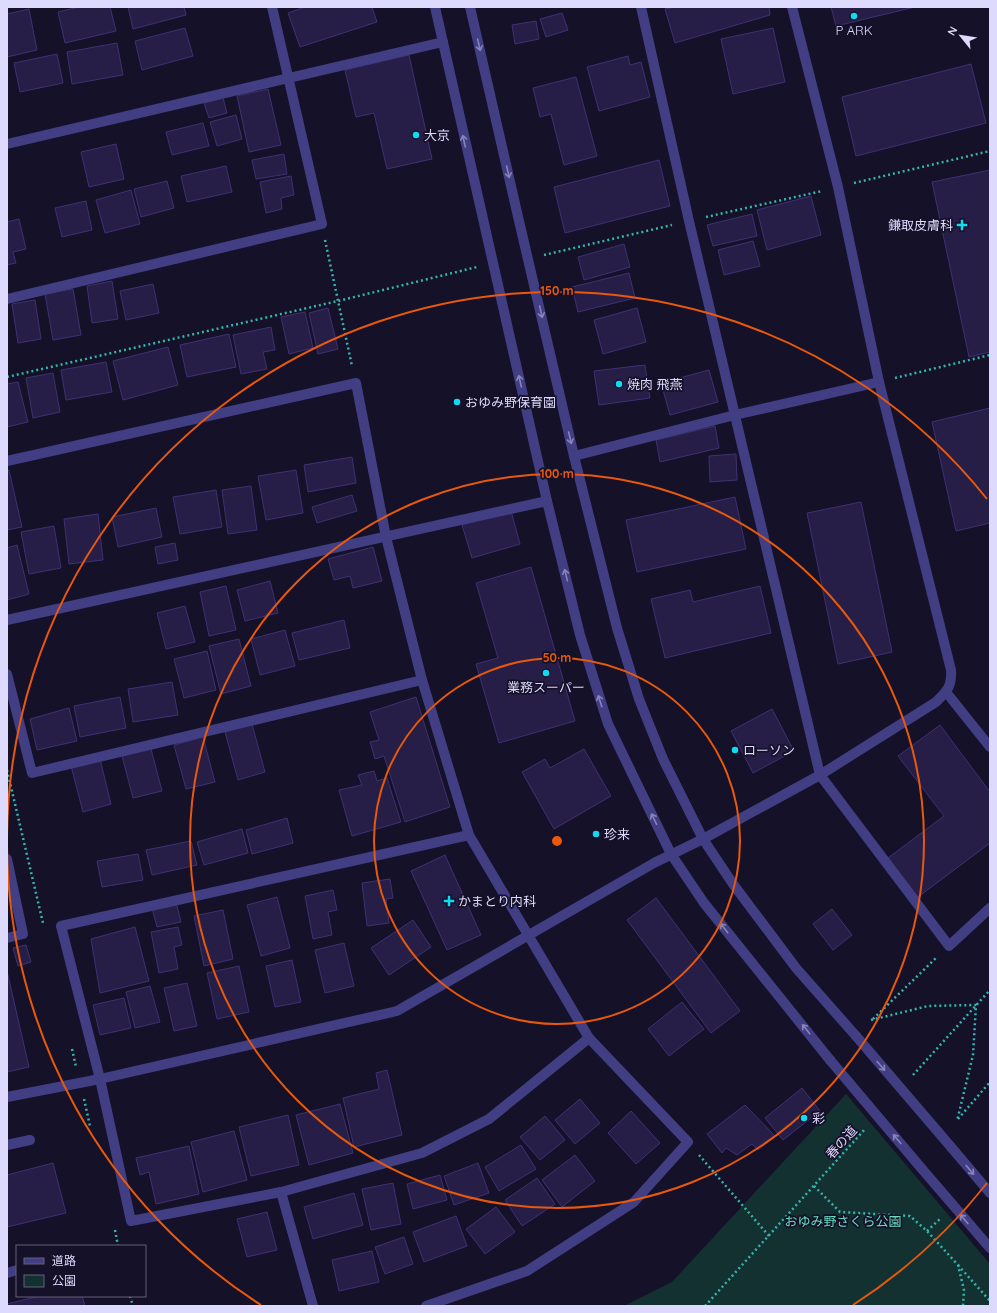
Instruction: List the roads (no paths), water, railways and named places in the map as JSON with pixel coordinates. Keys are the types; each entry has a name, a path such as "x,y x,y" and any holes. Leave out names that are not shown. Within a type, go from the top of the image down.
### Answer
{"street":[{"path":"7,299 322,224 272,7"},
{"path":"434,7 547,501 580,635 608,724 671,854 704,903 830,1060 990,1248"},
{"path":"470,7 574,456 617,628 639,699 663,759 702,839 733,884 796,968 990,1193"},
{"path":"641,7 689,221 820,775 949,946 990,908"},
{"path":"7,1097 100,1079 397,1011 671,854 702,839 820,775 936,702 946,692 951,680 950,670 879,382 838,187 792,7"},
{"path":"7,144 443,42"},
{"path":"574,456 735,415 879,382"},
{"path":"7,461 356,383 386,537 422,680 469,835 589,1038 688,1142 634,1202 527,1271 426,1306"},
{"path":"7,620 547,501"},
{"path":"7,674 32,773 422,680"},
{"path":"946,692 990,747"},
{"path":"469,835 62,926 100,1079 131,1221 281,1192 422,1153 489,1119 589,1038"},
{"path":"7,859 23,934 7,938"},
{"path":"7,1146 30,1140"},
{"path":"281,1192 313,1306"}],"place":[{"name":"P ARK","path":"854,16"},
{"name":"大京","path":"416,135"},
{"name":"鎌取皮膚科","path":"962,225"},
{"name":"焼肉 飛燕","path":"619,384"},
{"name":"おゆみ野保育園","path":"457,402"},
{"name":"業務スーパー","path":"546,673"},
{"name":"ローソン","path":"735,750"},
{"name":"珍来","path":"596,834"},
{"name":"かまとり内科","path":"449,901"},
{"name":"彩","path":"804,1118"}],"park label":[{"name":"おゆみ野さくら公園","path":"843,1221"}]}
